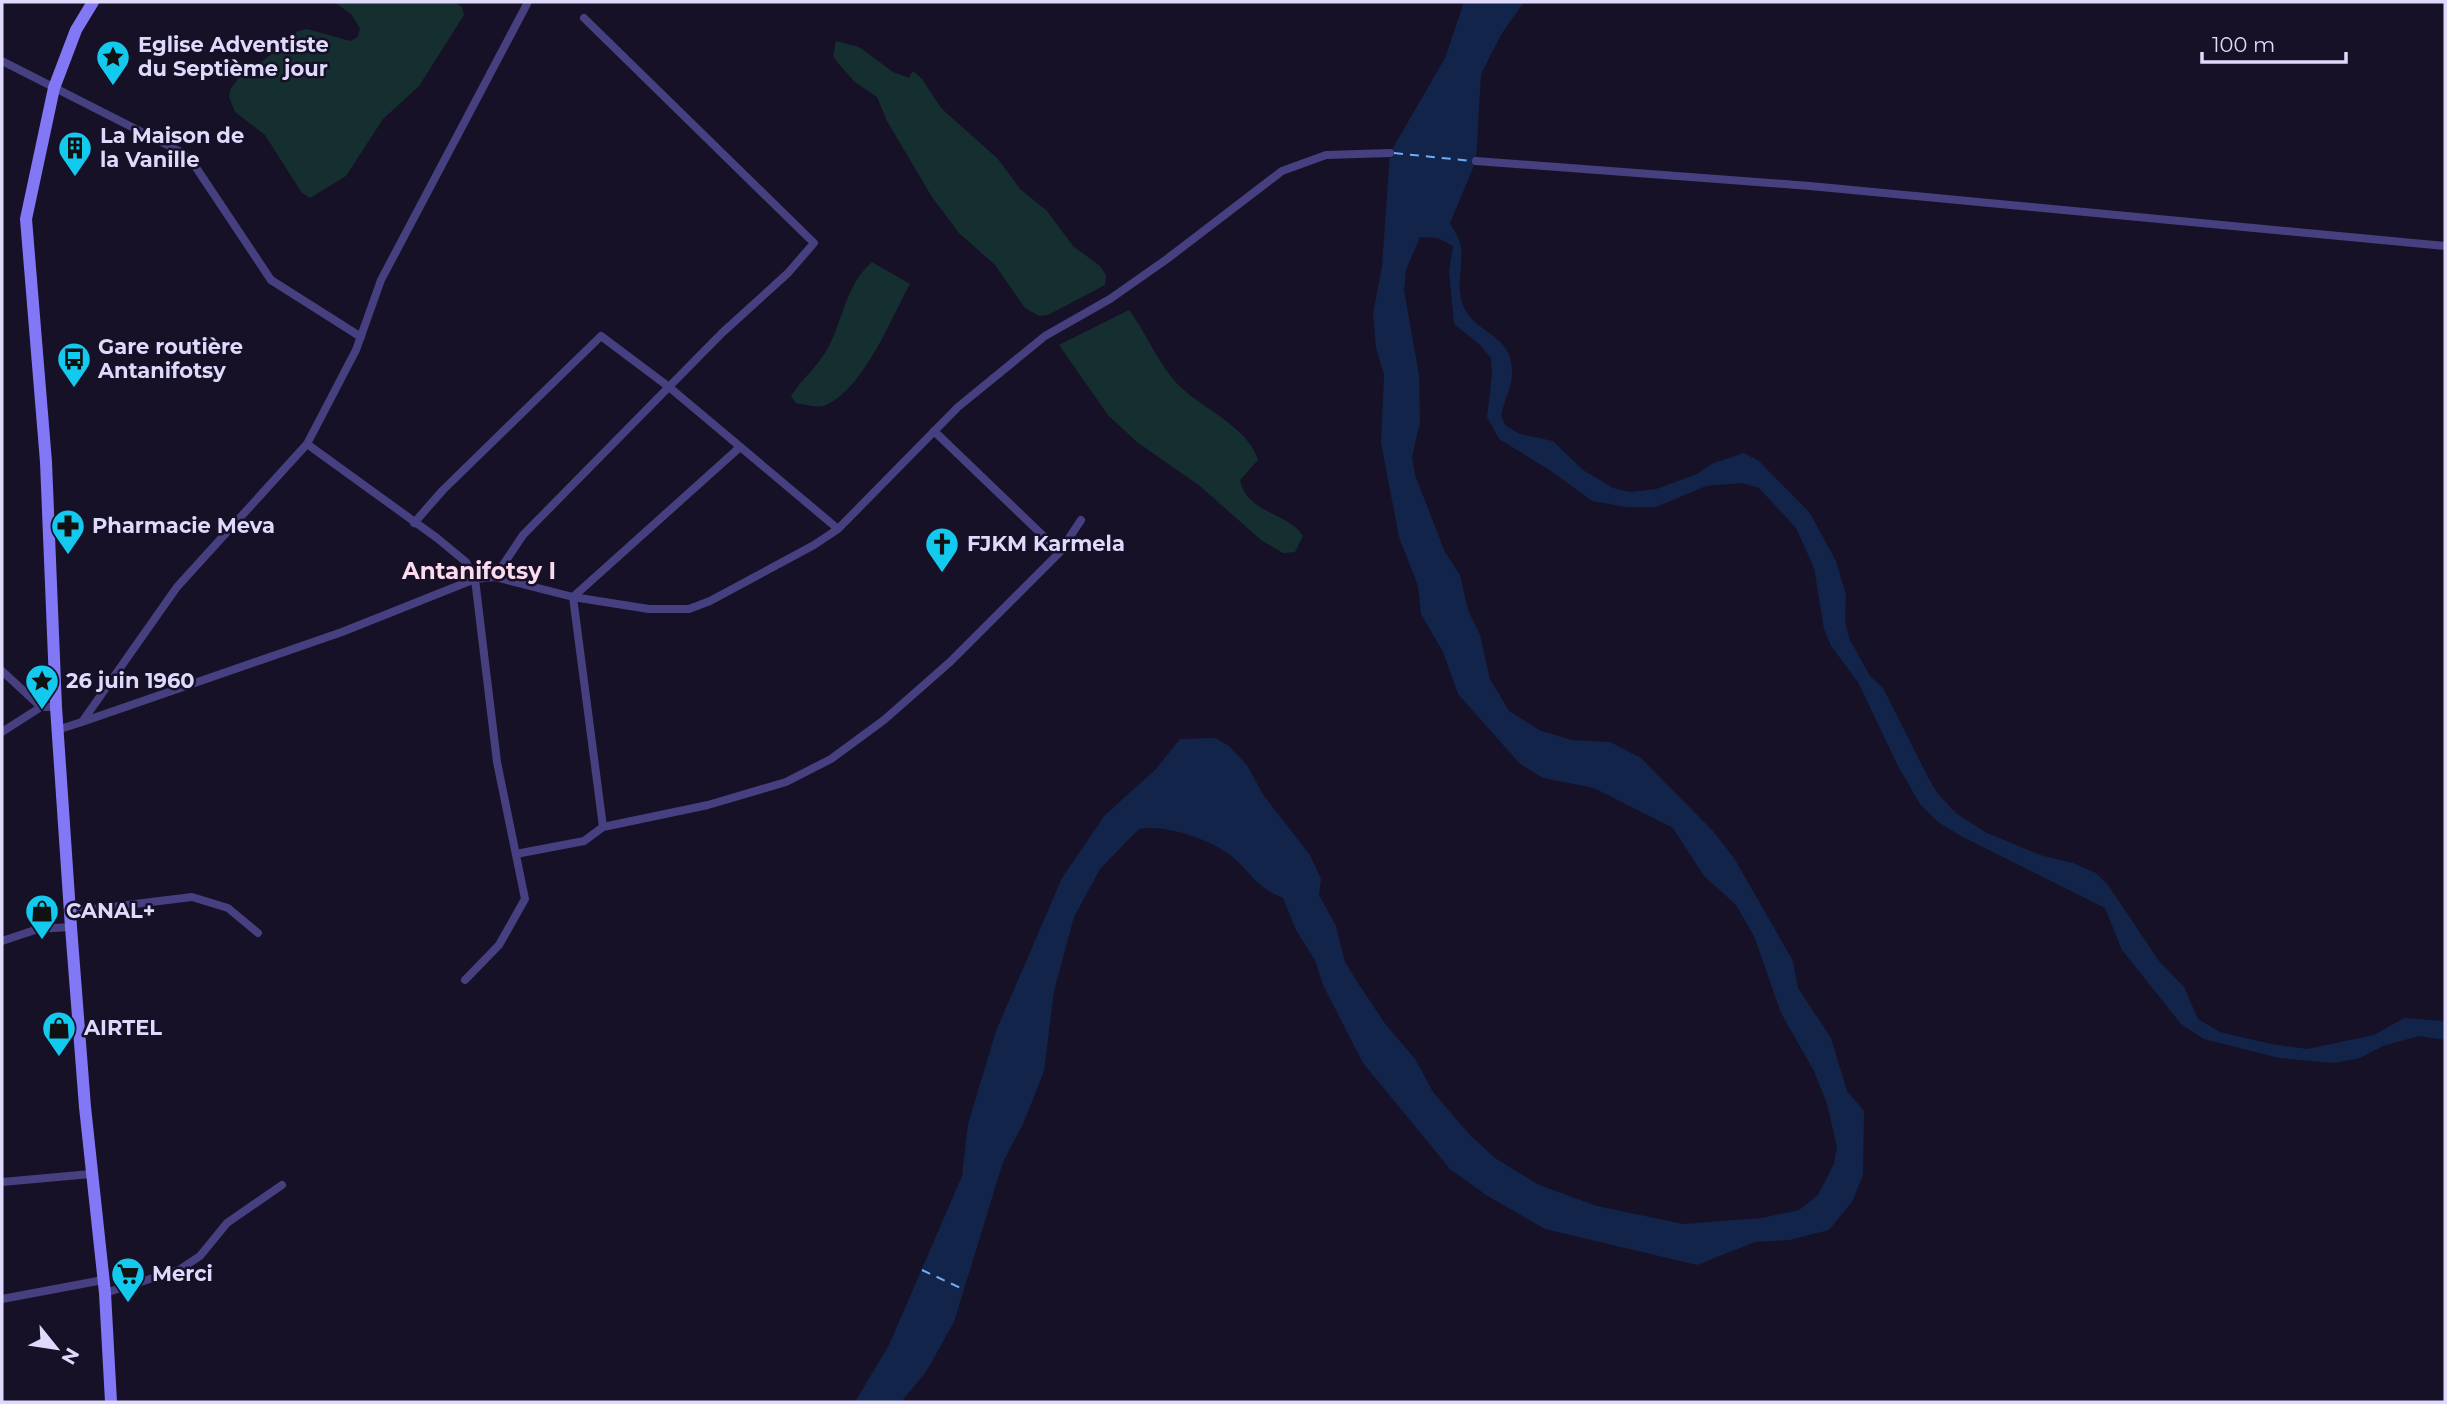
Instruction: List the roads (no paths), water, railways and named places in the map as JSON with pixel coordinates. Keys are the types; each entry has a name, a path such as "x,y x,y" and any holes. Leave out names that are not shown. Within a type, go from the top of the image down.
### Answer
{"main road":[{"path":"93,2 76,30 54,88 26,219 46,449 56,707 60,729 71,927 91,1174 104,1287 111,1402"}],"street":[{"path":"82,722 177,587 307,444 360,337 381,279 528,2"},
{"path":"495,577 523,535 669,387 788,273 814,243 584,18"},
{"path":"2,61 181,152 195,166 271,279 360,337"},
{"path":"60,729 342,632 475,579 495,577 573,597 649,609 689,609 751,580 838,528 958,407 1045,336 1110,299 1282,172 1326,155 1390,153"},
{"path":"1476,161 1811,186 2445,246"},
{"path":"414,523 443,490 601,336 669,387 838,528"},
{"path":"934,431 1060,552"},
{"path":"307,444 466,562 475,579 498,762 526,899 499,945 465,979"},
{"path":"573,597 739,448"},
{"path":"516,854 584,841 603,827 708,805 786,782 831,760 884,720 950,662 1060,552 1081,520"},
{"path":"573,597 603,827"},
{"path":"2,671 41,707"},
{"path":"2,732 41,707 56,707"},
{"path":"70,912 192,897 228,908 258,933"},
{"path":"2,941 38,929 71,927"},
{"path":"2,1182 91,1174"},
{"path":"2,1299 104,1287 179,1270 200,1256 227,1223 282,1185"}],"water":[{"path":"1464,2 1524,2 1502,33 1481,74 1476,161 1450,223 1461,248 1462,302 1474,321 1500,341 1511,360 1512,380 1501,416 1506,426 1520,434 1553,441 1583,470 1613,488 1630,492 1656,489 1697,474 1711,464 1744,453 1759,461 1810,513 1836,561 1846,595 1845,621 1849,638 1870,676 1883,688 1938,794 1957,814 1987,833 2040,855 2073,863 2096,873 2108,885 2159,961 2184,987 2198,1019 2220,1032 2307,1049 2374,1035 2404,1018 2445,1021 2445,1040 2419,1036 2383,1046 2360,1058 2334,1063 2279,1058 2204,1039 2181,1024 2122,950 2105,908 1961,836 1938,822 1920,804 1897,764 1858,682 1831,646 1824,629 1814,568 1796,528 1759,488 1742,483 1706,486 1656,507 1626,507 1592,501 1551,471 1499,439 1487,417 1492,375 1491,358 1480,345 1454,324 1449,272 1453,246 1438,238 1420,237 1406,270 1404,290 1419,375 1420,422 1412,457 1415,475 1445,552 1460,575 1468,610 1480,635 1490,679 1509,711 1539,730 1572,740 1610,742 1641,758 1713,831 1734,858 1793,961 1798,988 1831,1038 1847,1091 1864,1111 1863,1175 1852,1202 1829,1230 1790,1240 1755,1242 1697,1265 1545,1229 1486,1195 1450,1169 1363,1063 1323,985 1315,960 1296,930 1283,898 1262,886 1237,861 1217,847 1177,832 1139,829 1100,869 1074,917 1054,991 1044,1071 1024,1122 1003,1162 954,1322 926,1372 901,1402 855,1402 889,1345 962,1176 968,1124 996,1031 1062,878 1105,815 1155,770 1180,739 1215,738 1229,746 1247,765 1264,796 1310,855 1321,879 1319,895 1336,926 1345,962 1354,977 1386,1025 1415,1059 1433,1092 1469,1134 1495,1158 1539,1185 1597,1206 1683,1224 1761,1218 1799,1210 1818,1195 1834,1164 1837,1147 1827,1104 1814,1071 1781,1013 1754,936 1736,905 1704,876 1673,828 1594,788 1543,778 1520,764 1458,694 1443,652 1421,614 1418,586 1399,537 1381,443 1384,375 1376,348 1373,314 1382,266 1390,153 1445,58"}],"place":[{"name":"Eglise Adventiste du Septième jour","path":"113,87"},
{"name":"La Maison de la Vanille","path":"75,178"},
{"name":"Gare routière Antanifotsy","path":"74,389"},
{"name":"Pharmacie Meva","path":"68,556"},
{"name":"FJKM Karmela","path":"942,574"},
{"name":"26 juin 1960","path":"42,711"},
{"name":"CANAL+","path":"42,941"},
{"name":"AIRTEL","path":"59,1058"},
{"name":"Merci","path":"128,1304"}],"district":[{"name":"Antanifotsy I","path":"479,571"}]}
